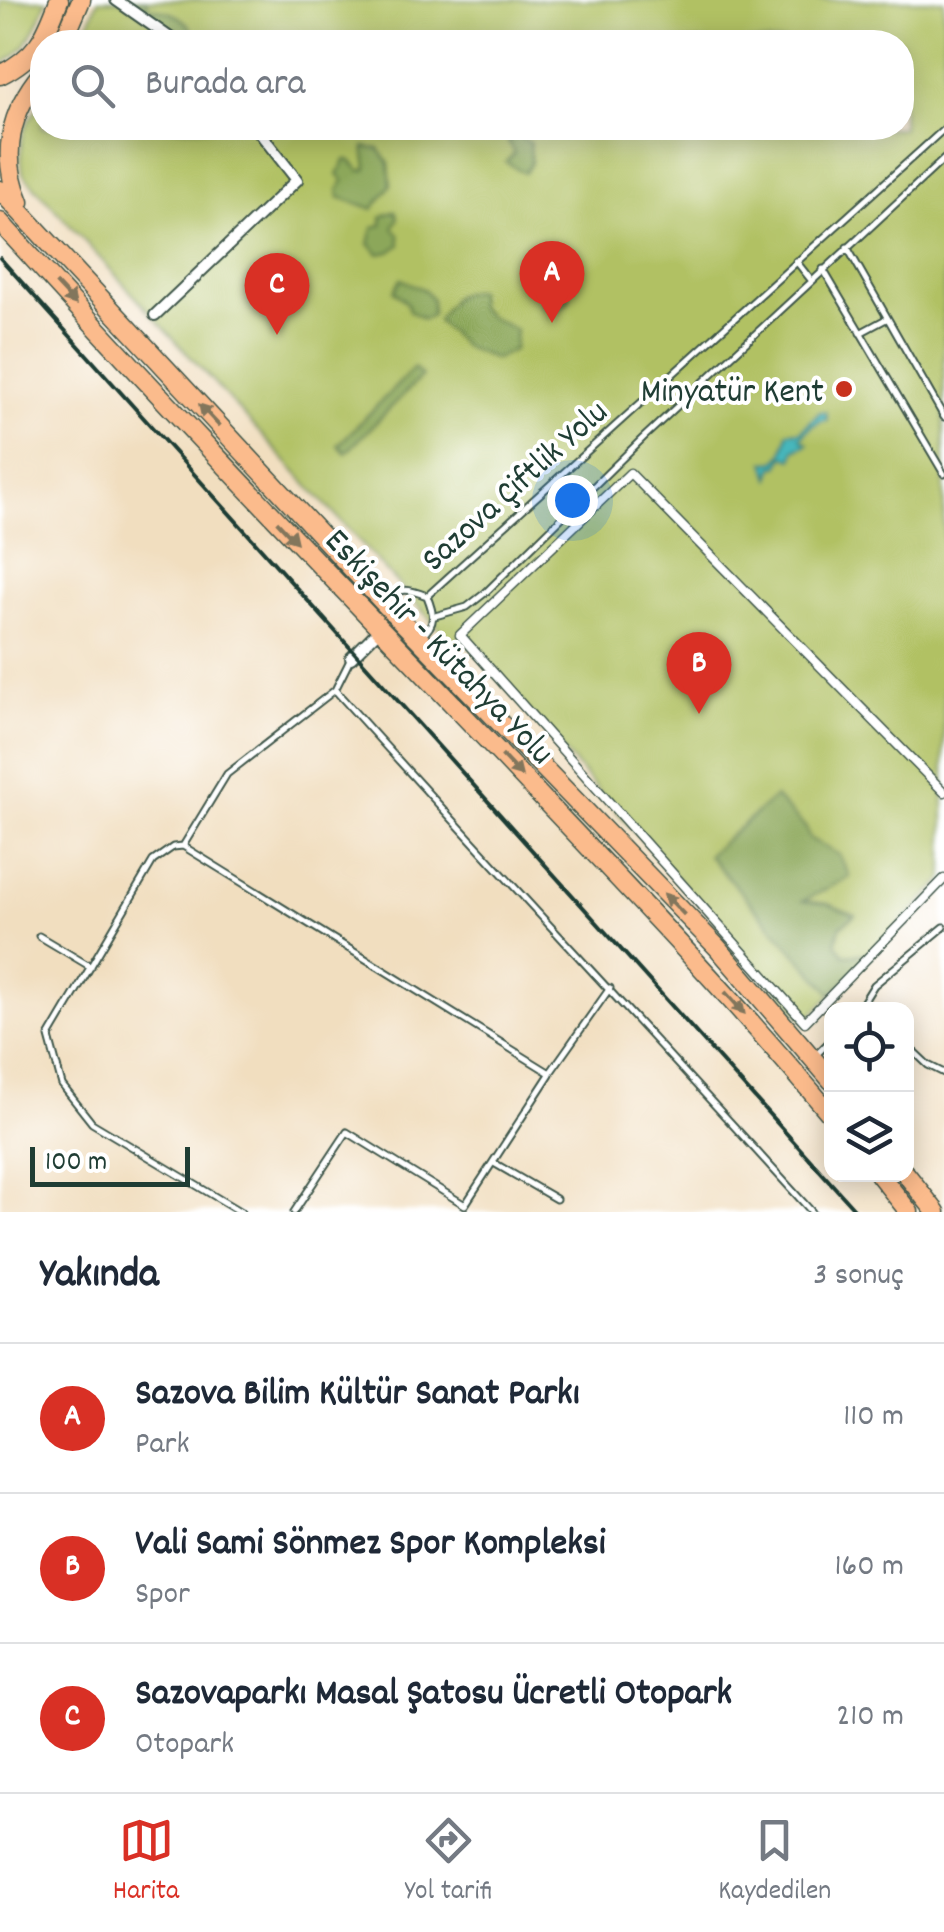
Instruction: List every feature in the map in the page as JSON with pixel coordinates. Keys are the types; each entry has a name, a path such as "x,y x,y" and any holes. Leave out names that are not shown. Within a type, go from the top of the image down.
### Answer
{"highway":[{"path":"47,30 59,0"},
{"path":"67,30 81,0"},
{"path":"0,87 30,55"},
{"path":"0,76 26,61"},
{"path":"0,107 30,83"},
{"path":"30,88 8,125 4,165 13,193 40,232"},
{"name":"Eskişehir - Kütahya Yolu","path":"0,190 384,603 716,947 824,1072"},
{"name":"Eskişehir - Kütahya Yolu","path":"0,222 190,430 680,942 824,1106"},
{"path":"885,1182 909,1212"},
{"path":"912,1182 936,1212"}],"street":[{"path":"116,0 159,30"},
{"path":"154,315 297,180 265,140"},
{"path":"944,792 630,473 460,636 805,1022 944,879"},
{"path":"352,658 380,629"}],"lane":[{"name":"Sazova Çiftlik Yolu","path":"427,596 944,129"},
{"name":"Sazova Çiftlik Yolu","path":"435,616 468,607 485,593 823,268 944,159"},
{"path":"847,247 944,416"},
{"path":"796,261 811,280"},
{"path":"823,268 944,474"},
{"path":"860,333 886,319"},
{"path":"384,603 396,591 408,588 427,596 435,616 431,628 419,639"},
{"path":"184,846 227,774 335,690 352,658"},
{"path":"335,690 812,1212"},
{"path":"241,1212 92,1123 62,1085 49,1037 152,861 173,847 184,846 550,1073"},
{"path":"867,1002 874,984 944,927"},
{"path":"39,936 90,967"},
{"path":"294,1212 347,1132 463,1209 610,988"},
{"path":"812,1059 824,1047"},
{"path":"914,1052 944,1073"},
{"path":"493,1162 556,1198"}],"green space":[{"path":"0,0 47,0 25,46 0,65"},
{"path":"98,0 944,0 944,879 805,1022 460,636 452,643 23,174 21,143 30,118 30,140 914,140 914,30 86,30"},
{"path":"121,0 147,0 148,7 179,17 191,30 165,30"},
{"path":"508,142 530,143 531,163 525,173 506,162 514,153"},
{"path":"364,147 379,149 389,163 391,185 373,209 339,197 338,190 344,181 338,175 345,160 361,171 367,169"},
{"path":"395,211 398,218 393,228 399,234 400,245 379,254 369,244 373,227 382,225 382,216"},
{"path":"562,276 571,283 569,301 560,309 542,306 544,297 552,296 551,290 542,286 542,278"},
{"path":"401,279 425,290 432,299 432,314 424,319 409,311 407,303 394,291"},
{"path":"477,290 478,307 516,330 514,350 495,359 464,347 437,320 456,296"},
{"path":"414,368 422,376 346,453 338,445"},
{"path":"775,797 806,828 809,838 839,855 850,877 803,901 828,904 855,915 840,927 836,943 844,955 872,953 832,994 708,855"}],"water":[{"path":"820,412 826,412 827,420 806,432 801,438 808,444 795,450 793,459 784,456 779,466 774,466 770,478 765,462 776,461 783,453 788,432 801,431"}],"railway":[{"path":"0,258 857,1212"}],"place":[{"name":"Sazova Bilim Kültür Sanat Parkı","path":"552,323"},
{"name":"Sazovaparkı Masal Şatosu Ücretli Otopark","path":"277,335"},
{"name":"Minyatür Kent","path":"844,389"},
{"name":"Vali Sami Sönmez Spor Kompleksi","path":"699,714"}]}
